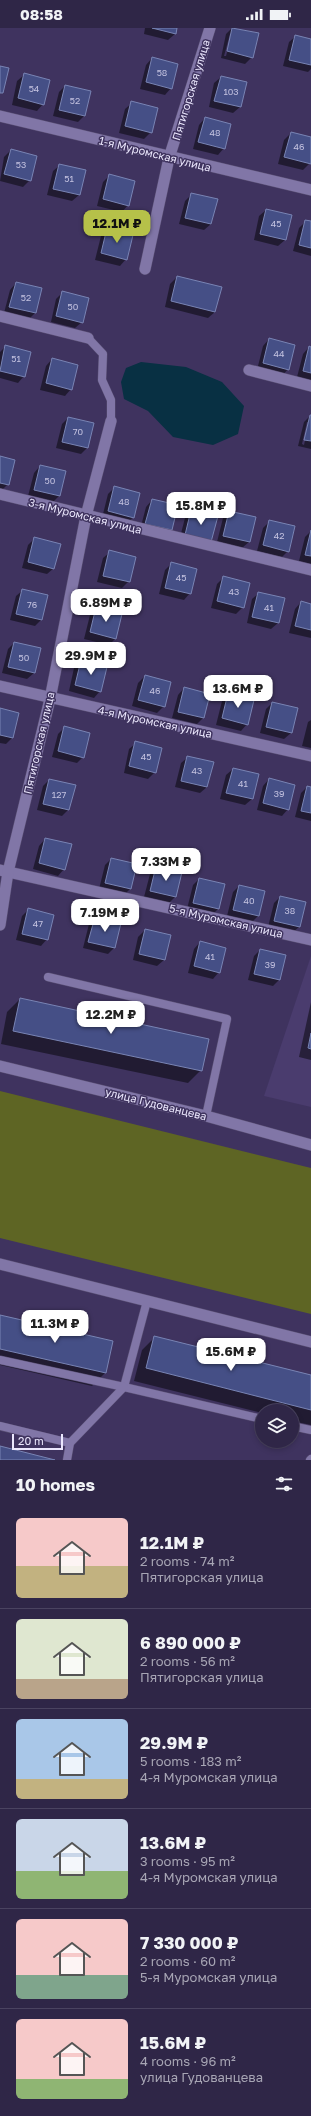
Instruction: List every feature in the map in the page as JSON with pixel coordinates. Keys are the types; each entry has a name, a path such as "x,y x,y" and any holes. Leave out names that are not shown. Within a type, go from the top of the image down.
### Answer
{"street":[{"name":"Пятигорская улица","path":"145,269 169,158 210,28"},
{"name":"1-я Муромская улица","path":"0,116 169,158 311,190"},
{"path":"0,316 88,338"},
{"path":"249,370 311,386"},
{"name":"Пятигорская улица","path":"0,925 4,871 50,699 86,516 111,421"},
{"name":"3-я Муромская улица","path":"0,494 311,570"},
{"name":"4-я Муромская улица","path":"0,686 50,699 311,756"},
{"name":"5-я Муромская улица","path":"4,871 311,940"},
{"name":"улица Гудованцева","path":"0,1066 206,1116 311,1145"},
{"path":"0,1264 311,1342"}],"lane":[{"path":"88,338 103,354 102,380 111,400 111,421"},
{"path":"48,977 227,1019 206,1116"},
{"path":"67,1460 70,1443 124,1387 147,1301"},
{"path":"0,1360 255,1417"},
{"path":"0,1426 70,1443"},
{"path":"299,1427 311,1430"}],"shaded area":[{"path":"311,956 311,1107 264,1096"}],"green space":[{"path":"0,1091 311,1168 311,1314 0,1238"}],"water":[{"path":"141,362 186,367 222,382 244,406 238,434 213,445 173,437 148,411 124,399 121,382 126,368"}],"building":[{"path":"152,28 177,28 176,34"},
{"path":"232,28 259,33 253,58 227,51"},
{"path":"295,35 311,39 311,65 289,60"},
{"path":"152,57 178,64 172,89 146,82"},
{"path":"0,66 9,68 3,93 0,93"},
{"path":"24,73 50,80 44,105 18,98"},
{"path":"221,76 247,82 241,107 214,101"},
{"path":"65,85 91,91 85,116 59,110"},
{"path":"131,101 158,108 152,133 125,126"},
{"path":"205,117 231,124 225,149 198,142"},
{"path":"291,132 311,137 311,164 284,157"},
{"path":"11,149 37,156 31,181 4,174"},
{"path":"59,164 86,170 80,195 53,189"},
{"path":"109,174 135,181 129,206 103,199"},
{"path":"191,193 218,199 211,224 185,218"},
{"path":"266,209 292,215 286,240 260,234"},
{"path":"305,220 311,221 311,248 299,245"},
{"path":"107,228 133,235 127,260 101,253"},
{"path":"177,276 222,287 215,312 171,301"},
{"path":"16,282 42,288 36,313 9,307"},
{"path":"62,291 89,298 83,323 56,316"},
{"path":"269,338 295,345 289,370 263,363"},
{"path":"5,345 31,352 25,377 0,371"},
{"path":"309,346 311,347 311,373 303,371"},
{"path":"52,358 78,365 72,390 46,383"},
{"path":"311,415 311,441 304,440"},
{"path":"68,417 94,423 88,448 62,442"},
{"path":"0,456 15,460 9,485 0,483"},
{"path":"40,465 66,471 60,496 34,490"},
{"path":"114,486 140,493 134,518 108,511"},
{"path":"152,499 178,505 172,530 145,524"},
{"path":"191,510 218,516 211,542 185,535"},
{"path":"229,511 256,517 250,542 223,536"},
{"path":"269,520 295,526 289,552 263,545"},
{"path":"311,530 311,556 305,555"},
{"path":"34,537 61,544 54,569 28,562"},
{"path":"109,550 136,557 130,582 103,576"},
{"path":"171,562 197,569 191,594 165,588"},
{"path":"223,576 250,583 244,608 217,601"},
{"path":"22,589 48,595 42,620 16,614"},
{"path":"258,592 285,598 279,623 252,617"},
{"path":"301,601 311,604 311,630 295,626"},
{"path":"96,607 122,614 116,639 90,632"},
{"path":"14,642 41,648 35,673 8,667"},
{"path":"81,660 107,667 101,692 75,685"},
{"path":"145,675 171,682 165,707 138,700"},
{"path":"184,687 210,694 204,718 178,712"},
{"path":"228,693 254,700 248,725 222,718"},
{"path":"272,702 298,708 292,733 266,727"},
{"path":"0,708 19,713 13,738 0,735"},
{"path":"64,726 90,733 84,758 58,751"},
{"path":"135,741 162,748 156,773 129,766"},
{"path":"187,756 214,762 207,787 181,781"},
{"path":"233,768 259,774 253,799 226,793"},
{"path":"269,778 295,785 289,810 263,803"},
{"path":"49,779 76,785 69,810 43,804"},
{"path":"307,786 311,787 311,813 301,811"},
{"path":"45,838 72,844 65,870 39,863"},
{"path":"111,858 137,864 131,889 105,883"},
{"path":"156,866 182,872 176,897 150,891"},
{"path":"199,878 225,884 219,909 193,903"},
{"path":"239,885 265,891 259,916 233,910"},
{"path":"280,896 306,902 300,927 274,921"},
{"path":"28,908 54,915 48,940 22,934"},
{"path":"95,917 121,923 115,948 88,942"},
{"path":"145,929 171,935 165,960 139,954"},
{"path":"200,941 226,948 220,973 194,966"},
{"path":"260,949 286,955 280,980 254,974"},
{"path":"20,998 209,1039 202,1071 13,1031"},
{"path":"311,1033 311,1049 308,1048"},
{"path":"0,1315 113,1341 106,1373 0,1349"},
{"path":"154,1336 311,1375 311,1410 299,1407 299,1404 287,1404 146,1368"},
{"path":"0,1446 55,1460 0,1460"}]}
